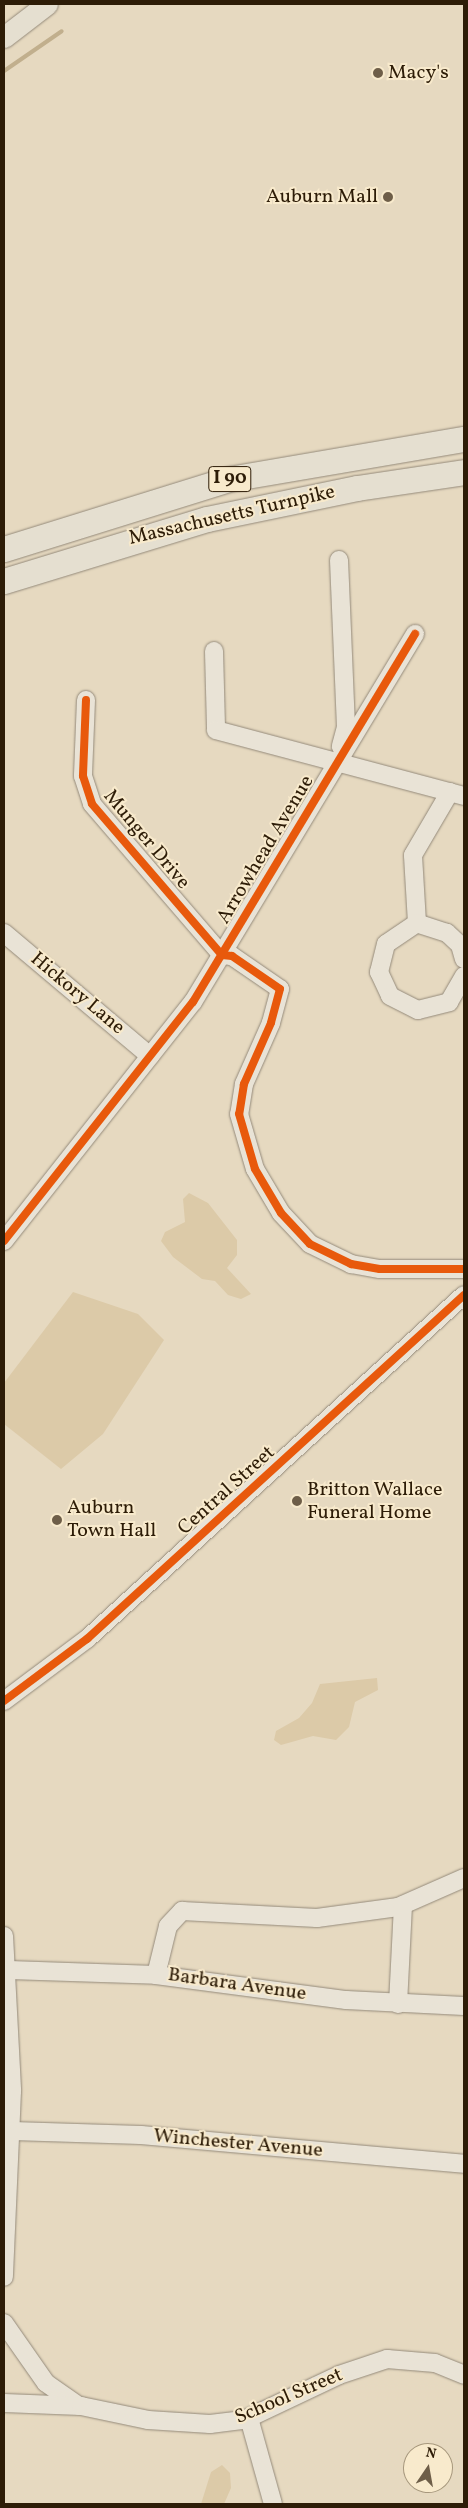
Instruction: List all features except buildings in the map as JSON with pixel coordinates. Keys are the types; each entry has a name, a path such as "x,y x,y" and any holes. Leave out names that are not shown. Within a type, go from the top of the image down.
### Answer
{"highway":[{"name":"Massachusetts Turnpike","path":"4,548 229,479 464,439"},
{"name":"Massachusetts Turnpike","path":"4,582 207,519 348,489 464,472"}],"main road":[{"path":"4,37 47,4"}],"street":[{"path":"338,762 346,726 339,560"},
{"name":"Arrowhead Avenue","path":"7,1231 193,1002 415,634"},
{"path":"214,651 216,730 457,794 413,855 417,923"},
{"name":"Munger Drive","path":"86,700 83,776 92,804 222,955"},
{"path":"464,960 460,945 447,932 417,923 398,932 382,952 379,972 390,996 411,1009 434,1009 455,996 464,976"},
{"name":"Hickory Lane","path":"4,933 150,1056"},
{"path":"222,955 232,956 280,989 275,1014 244,1084 239,1114 254,1169 286,1220 310,1244 351,1264 389,1269 464,1269"},
{"name":"Central Street","path":"7,1693 88,1640 464,1295"},
{"path":"156,1975 168,1926 182,1911 299,1920 403,1905 464,1878"},
{"path":"398,2004 403,1905"},
{"path":"4,1936 9,1970 8,2101 12,2131 4,2277"},
{"name":"Barbara Avenue","path":"9,1970 156,1975 398,2004 464,2006"},
{"name":"Winchester Avenue","path":"12,2131 141,2135 464,2164"},
{"name":"School Street","path":"4,2323 46,2383 81,2406"},
{"name":"School Street","path":"4,2402 81,2406 176,2424 249,2418 339,2375 387,2359 435,2363 464,2375"},
{"path":"249,2418 273,2504"}],"shaded area":[{"path":"189,1193 208,1203 237,1240 237,1255 227,1268 251,1294 241,1299 228,1295 215,1281 202,1279 173,1257 161,1241 165,1232 185,1222 183,1199"},
{"path":"73,1292 138,1314 164,1340 103,1434 61,1469 4,1424 4,1383"},
{"path":"377,1678 378,1690 355,1702 349,1727 336,1740 313,1736 281,1745 274,1740 276,1731 299,1718 312,1703 320,1684"},
{"path":"222,2465 230,2473 231,2488 224,2504 201,2504 211,2472"}],"waterway":[{"path":"4,71 62,31"}],"cycle path":[{"path":"4,1241 193,1002 415,634"},
{"path":"86,700 83,776 92,804 222,955 232,956 280,989 271,1023 244,1084 239,1114 255,1169 281,1213 310,1244 351,1264 380,1269 464,1269"},
{"path":"4,1701 87,1639 464,1295"}],"place":[{"name":"Macy's","path":"378,73"},
{"name":"Auburn Mall","path":"388,197"},
{"name":"Britton Wallace Funeral Home","path":"297,1501"},
{"name":"Auburn Town Hall","path":"57,1520"}]}
